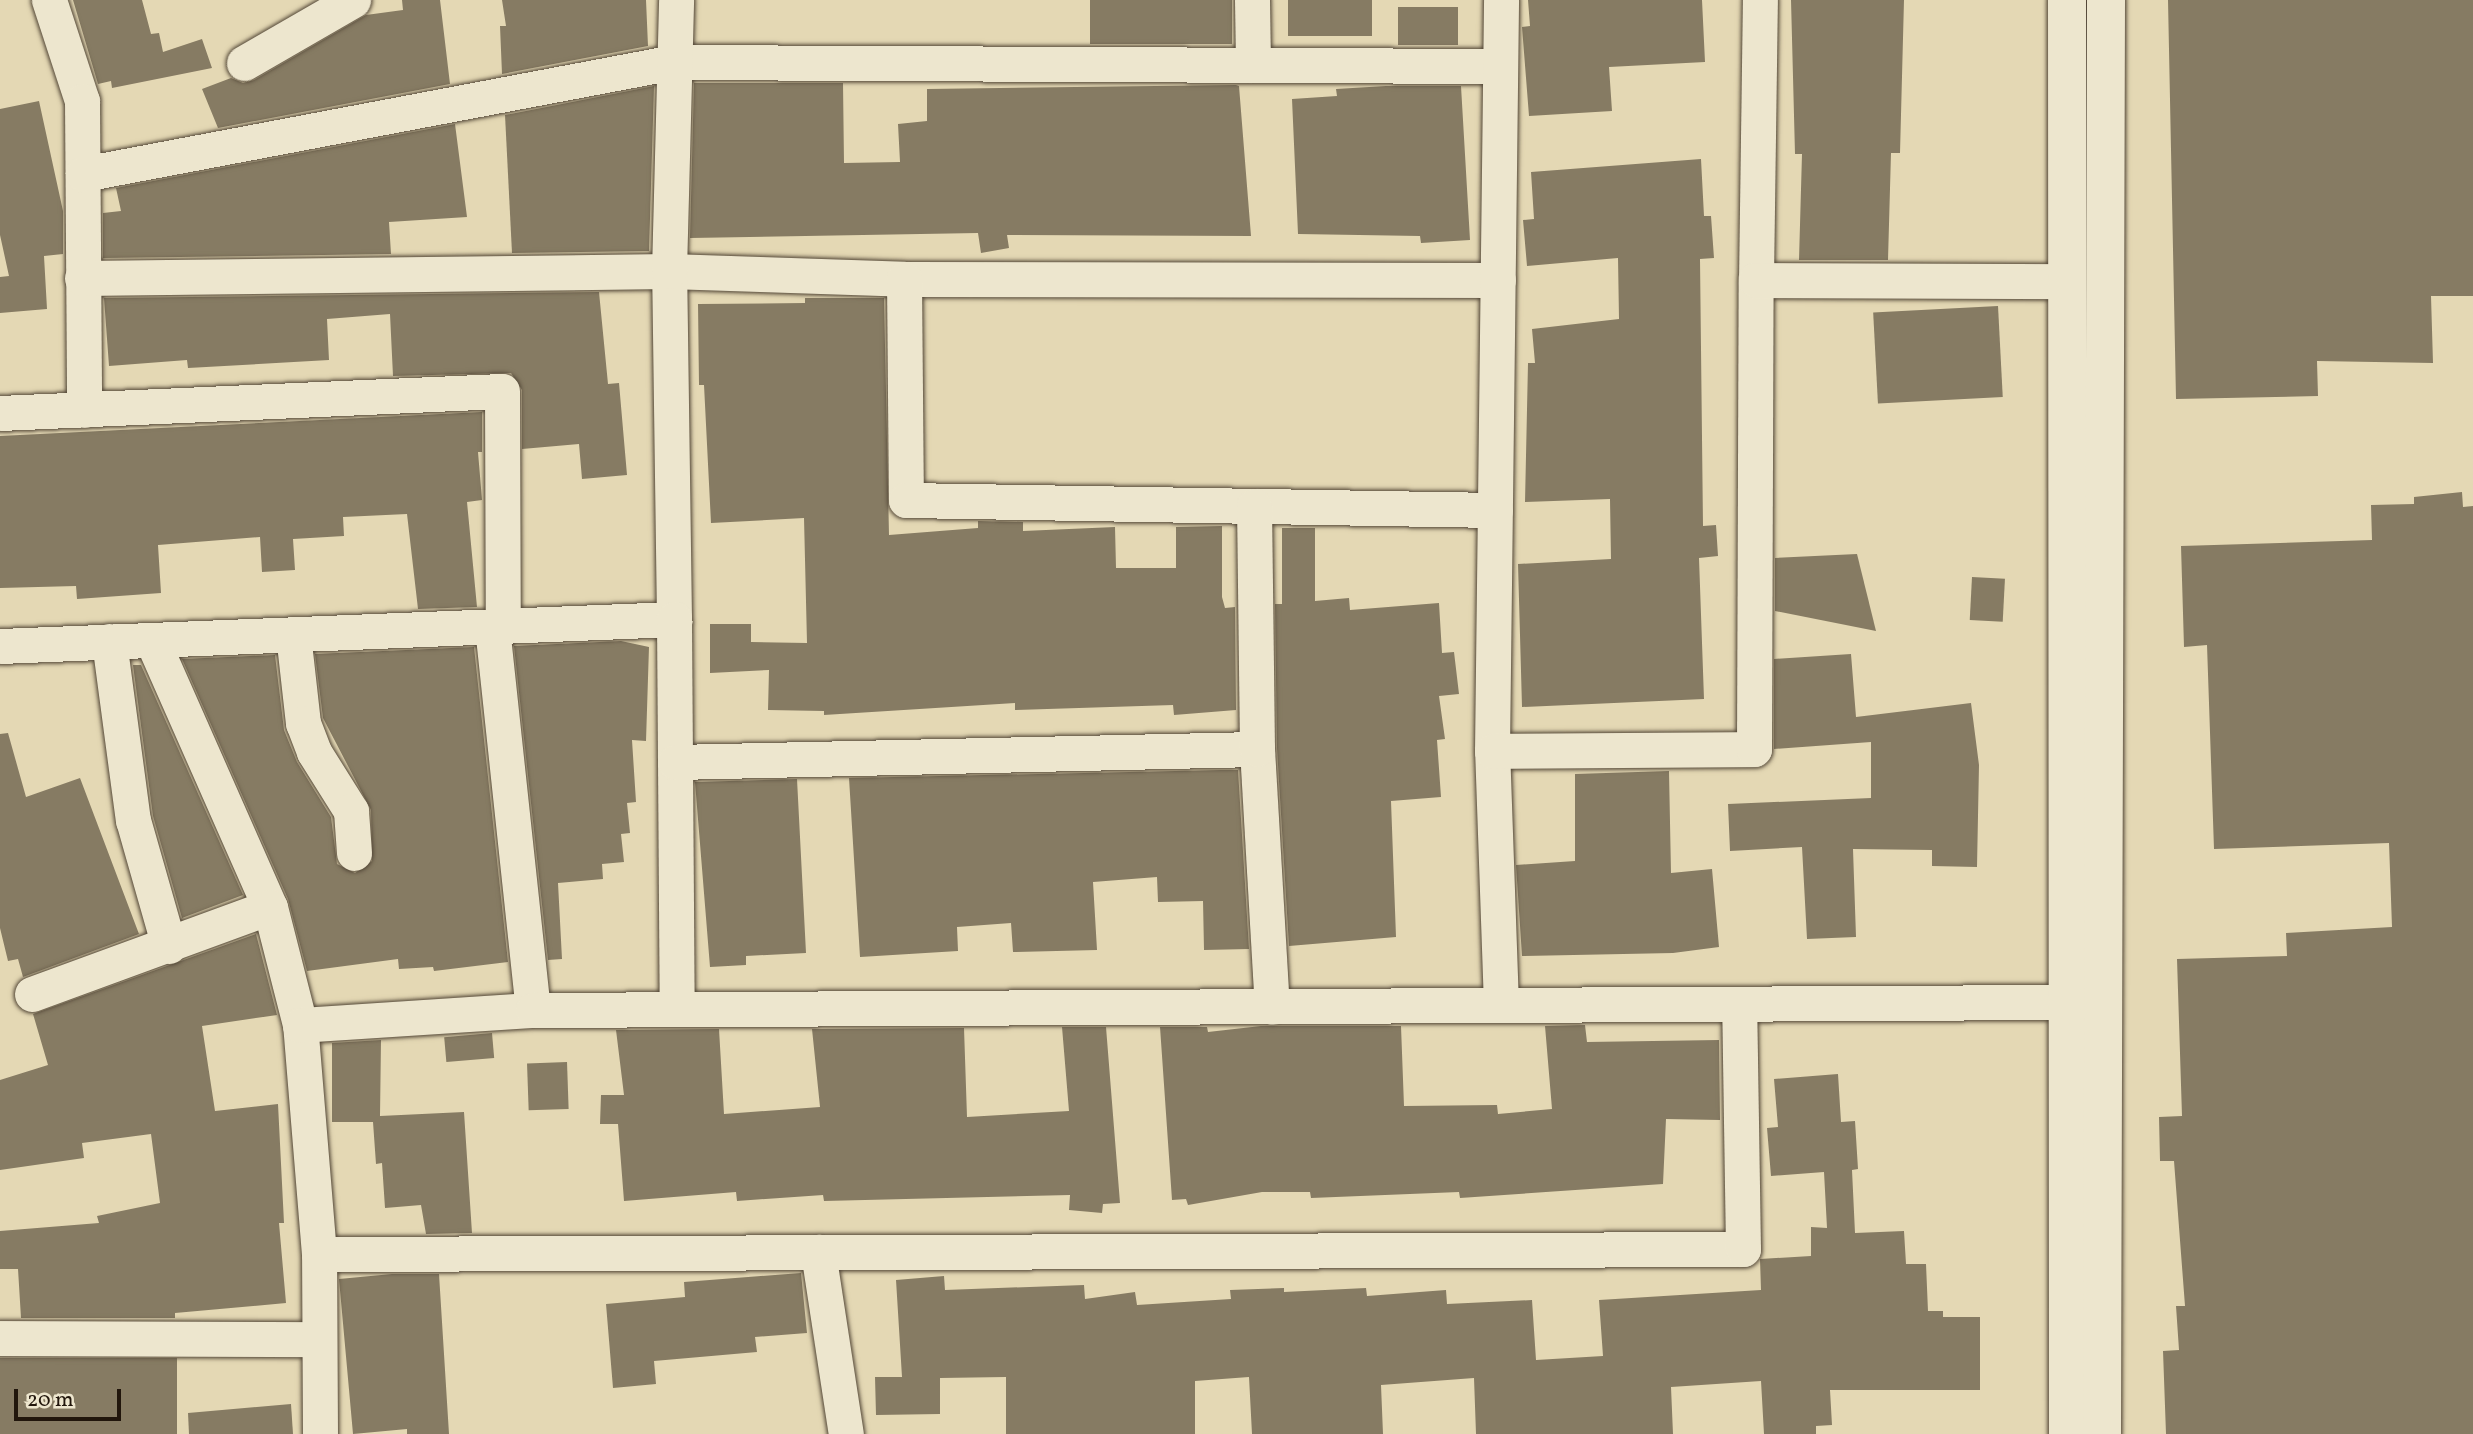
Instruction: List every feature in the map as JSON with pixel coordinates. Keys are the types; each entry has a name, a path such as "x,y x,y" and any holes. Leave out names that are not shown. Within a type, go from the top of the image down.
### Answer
{"street":[{"path":"49,0 82,101 84,410"},
{"path":"244,63 354,0"},
{"path":"676,0 669,271 677,1009"},
{"path":"1252,0 1253,65"},
{"path":"1501,0 1492,751 1501,1005"},
{"path":"1492,751 1754,749 1760,0"},
{"path":"2067,0 2085,148 2102,1434"},
{"path":"2068,1434 2067,281 2106,0"},
{"path":"83,174 674,62 1500,66"},
{"path":"82,278 669,271 904,279 1497,280"},
{"path":"904,279 906,500 1495,510"},
{"path":"1756,280 2067,281"},
{"path":"0,413 502,391 498,626 533,1010"},
{"path":"1254,506 1257,749 1272,1007"},
{"path":"0,646 674,620"},
{"path":"293,634 303,723 314,752 351,811 354,853"},
{"path":"152,640 271,907 300,1025 319,1254 320,1434"},
{"path":"109,642 133,820 169,946"},
{"path":"675,762 1257,749"},
{"path":"32,994 271,907"},
{"path":"300,1025 533,1010 1739,1006 2067,1002"},
{"path":"319,1254 1743,1250 1739,1006"},
{"path":"818,1252 846,1434"},
{"path":"0,1338 319,1339"}],"building":[{"path":"73,0 142,0 151,34 159,33 163,52 202,39 212,68 112,88 111,81 98,84"},
{"path":"402,0 440,0 450,84 218,128 202,89 231,78 243,83 254,80 366,15 403,10"},
{"path":"502,0 646,0 648,46 502,74 500,26 506,26"},
{"path":"1090,0 1232,0 1232,44 1090,44"},
{"path":"1288,0 1372,0 1372,36 1288,36"},
{"path":"1528,0 1702,0 1705,62 1609,67 1612,111 1529,116 1522,27 1530,26"},
{"path":"1791,0 1904,0 1900,153 1891,153 1888,260 1799,260 1802,154 1795,154"},
{"path":"2168,0 2473,0 2473,296 2431,296 2433,363 2317,361 2318,396 2176,399"},
{"path":"1398,7 1458,7 1458,45 1398,45"},
{"path":"694,83 843,83 844,163 900,162 898,124 927,121 927,89 1236,85 1239,86 1251,236 1007,235 1009,248 981,253 978,233 690,238"},
{"path":"654,86 649,251 512,253 505,115"},
{"path":"1461,86 1470,240 1421,243 1420,236 1298,234 1292,99 1337,96 1336,89"},
{"path":"39,101 63,211 63,254 44,256 47,309 0,313 0,277 9,276 0,235 0,109"},
{"path":"455,124 467,217 389,222 391,254 103,258 103,213 121,211 116,188"},
{"path":"1701,159 1704,216 1711,216 1714,258 1700,259 1703,526 1716,525 1718,556 1699,558 1704,699 1522,707 1518,564 1611,559 1610,499 1525,502 1528,363 1535,363 1532,329 1619,319 1618,258 1527,266 1523,220 1534,219 1531,172"},
{"path":"599,292 608,384 619,383 627,475 582,479 579,444 522,449 522,390 511,373 393,376 390,314 327,319 329,360 188,368 187,360 109,366 104,298"},
{"path":"805,298 884,298 889,535 978,528 978,521 1023,522 1023,531 1115,527 1116,568 1176,568 1176,527 1222,526 1222,597 1225,608 1235,607 1236,710 1174,715 1173,705 1015,710 1015,703 824,715 824,711 768,710 769,670 710,673 710,624 751,624 751,642 807,643 804,518 711,523 704,385 699,385 698,304 805,303"},
{"path":"1998,306 2003,397 1878,403 1873,313"},
{"path":"482,412 482,452 478,452 482,500 467,502 477,607 418,609 407,514 343,517 344,536 293,539 295,570 262,572 260,537 158,545 161,593 77,599 76,586 0,588 0,436"},
{"path":"2462,492 2463,507 2473,506 2473,1434 2166,1434 2163,1351 2179,1350 2176,1306 2185,1306 2174,1161 2160,1161 2159,1117 2182,1116 2177,959 2287,956 2286,933 2392,927 2389,843 2214,849 2207,645 2184,647 2181,546 2372,540 2371,505 2414,504 2414,497"},
{"path":"1282,528 1315,528 1315,601 1349,598 1350,610 1439,603 1442,653 1454,652 1459,694 1439,696 1445,739 1437,740 1441,797 1391,801 1396,937 1289,946 1277,748 1275,604 1282,604"},
{"path":"1857,554 1876,631 1775,611 1775,558"},
{"path":"1972,577 2005,579 2003,622 1970,620"},
{"path":"621,641 649,647 646,741 632,740 636,802 627,803 630,833 621,834 624,862 602,864 603,879 558,883 562,959 548,960 514,646"},
{"path":"474,647 508,962 434,971 433,967 399,969 398,959 307,971 288,899 182,659 275,655 284,730 297,762 331,817 337,864 355,873 372,861 371,810 323,718 315,654"},
{"path":"1851,654 1856,717 1971,703 1979,765 1977,867 1932,866 1932,850 1853,849 1856,937 1807,939 1802,847 1730,851 1728,804 1871,798 1871,742 1774,749 1774,659"},
{"path":"133,665 141,665 243,895 182,918 153,816"},
{"path":"8,733 26,797 80,778 139,934 23,977 18,959 8,961 0,928 0,734"},
{"path":"1238,770 1249,949 1204,950 1203,901 1158,902 1157,877 1093,882 1097,950 1013,952 1011,923 957,927 958,951 860,957 849,778"},
{"path":"1669,771 1671,873 1712,869 1719,947 1673,953 1522,956 1516,865 1575,861 1575,774"},
{"path":"797,779 806,953 746,956 746,965 710,967 695,782"},
{"path":"256,934 277,1015 202,1026 215,1111 278,1104 284,1223 279,1223 286,1303 175,1313 175,1318 21,1318 18,1269 0,1269 0,1231 99,1223 97,1216 160,1203 151,1134 82,1143 84,1158 0,1170 0,1080 48,1065 33,1014"},
{"path":"1585,1025 1587,1042 1719,1040 1720,1120 1666,1119 1663,1184 1460,1198 1459,1192 1311,1198 1310,1192 1262,1192 1188,1205 1186,1199 1172,1200 1160,1027 1207,1027 1208,1032 1261,1026 1401,1026 1404,1106 1497,1105 1498,1114 1552,1109 1545,1026"},
{"path":"1062,1027 1106,1027 1120,1203 1103,1204 1102,1213 1069,1210 1070,1195 824,1201 823,1195 737,1201 736,1192 624,1201 618,1124 600,1124 601,1095 624,1095 616,1030 719,1029 724,1114 820,1107 812,1029 964,1028 967,1117 1069,1111"},
{"path":"492,1033 494,1058 446,1062 444,1037"},
{"path":"381,1040 380,1116 464,1112 472,1233 426,1234 421,1205 385,1208 382,1163 376,1164 373,1122 332,1122 332,1043"},
{"path":"567,1062 569,1109 529,1110 527,1063"},
{"path":"1838,1074 1841,1122 1855,1121 1858,1169 1852,1170 1855,1233 1904,1231 1906,1264 1926,1264 1928,1311 1943,1311 1943,1317 1980,1317 1980,1390 1830,1390 1832,1425 1816,1426 1816,1434 1764,1434 1761,1381 1671,1387 1673,1434 1476,1434 1474,1378 1381,1385 1383,1434 1252,1434 1249,1377 1195,1381 1195,1434 1006,1434 1006,1377 940,1378 940,1414 876,1415 875,1377 902,1377 896,1280 944,1276 945,1290 1084,1285 1085,1299 1135,1292 1137,1305 1231,1299 1230,1290 1284,1288 1284,1292 1366,1288 1367,1296 1446,1290 1447,1304 1532,1300 1536,1360 1603,1356 1599,1300 1761,1290 1760,1259 1811,1256 1811,1227 1827,1228 1824,1172 1771,1176 1767,1128 1778,1127 1774,1079"},
{"path":"801,1273 807,1333 755,1337 757,1352 654,1361 656,1384 613,1388 606,1304 685,1297 684,1282"},
{"path":"392,1274 439,1274 449,1434 407,1434 407,1429 353,1434 339,1279"},
{"path":"0,1358 177,1358 177,1434 0,1434"},
{"path":"291,1404 293,1434 189,1434 188,1413"}]}
